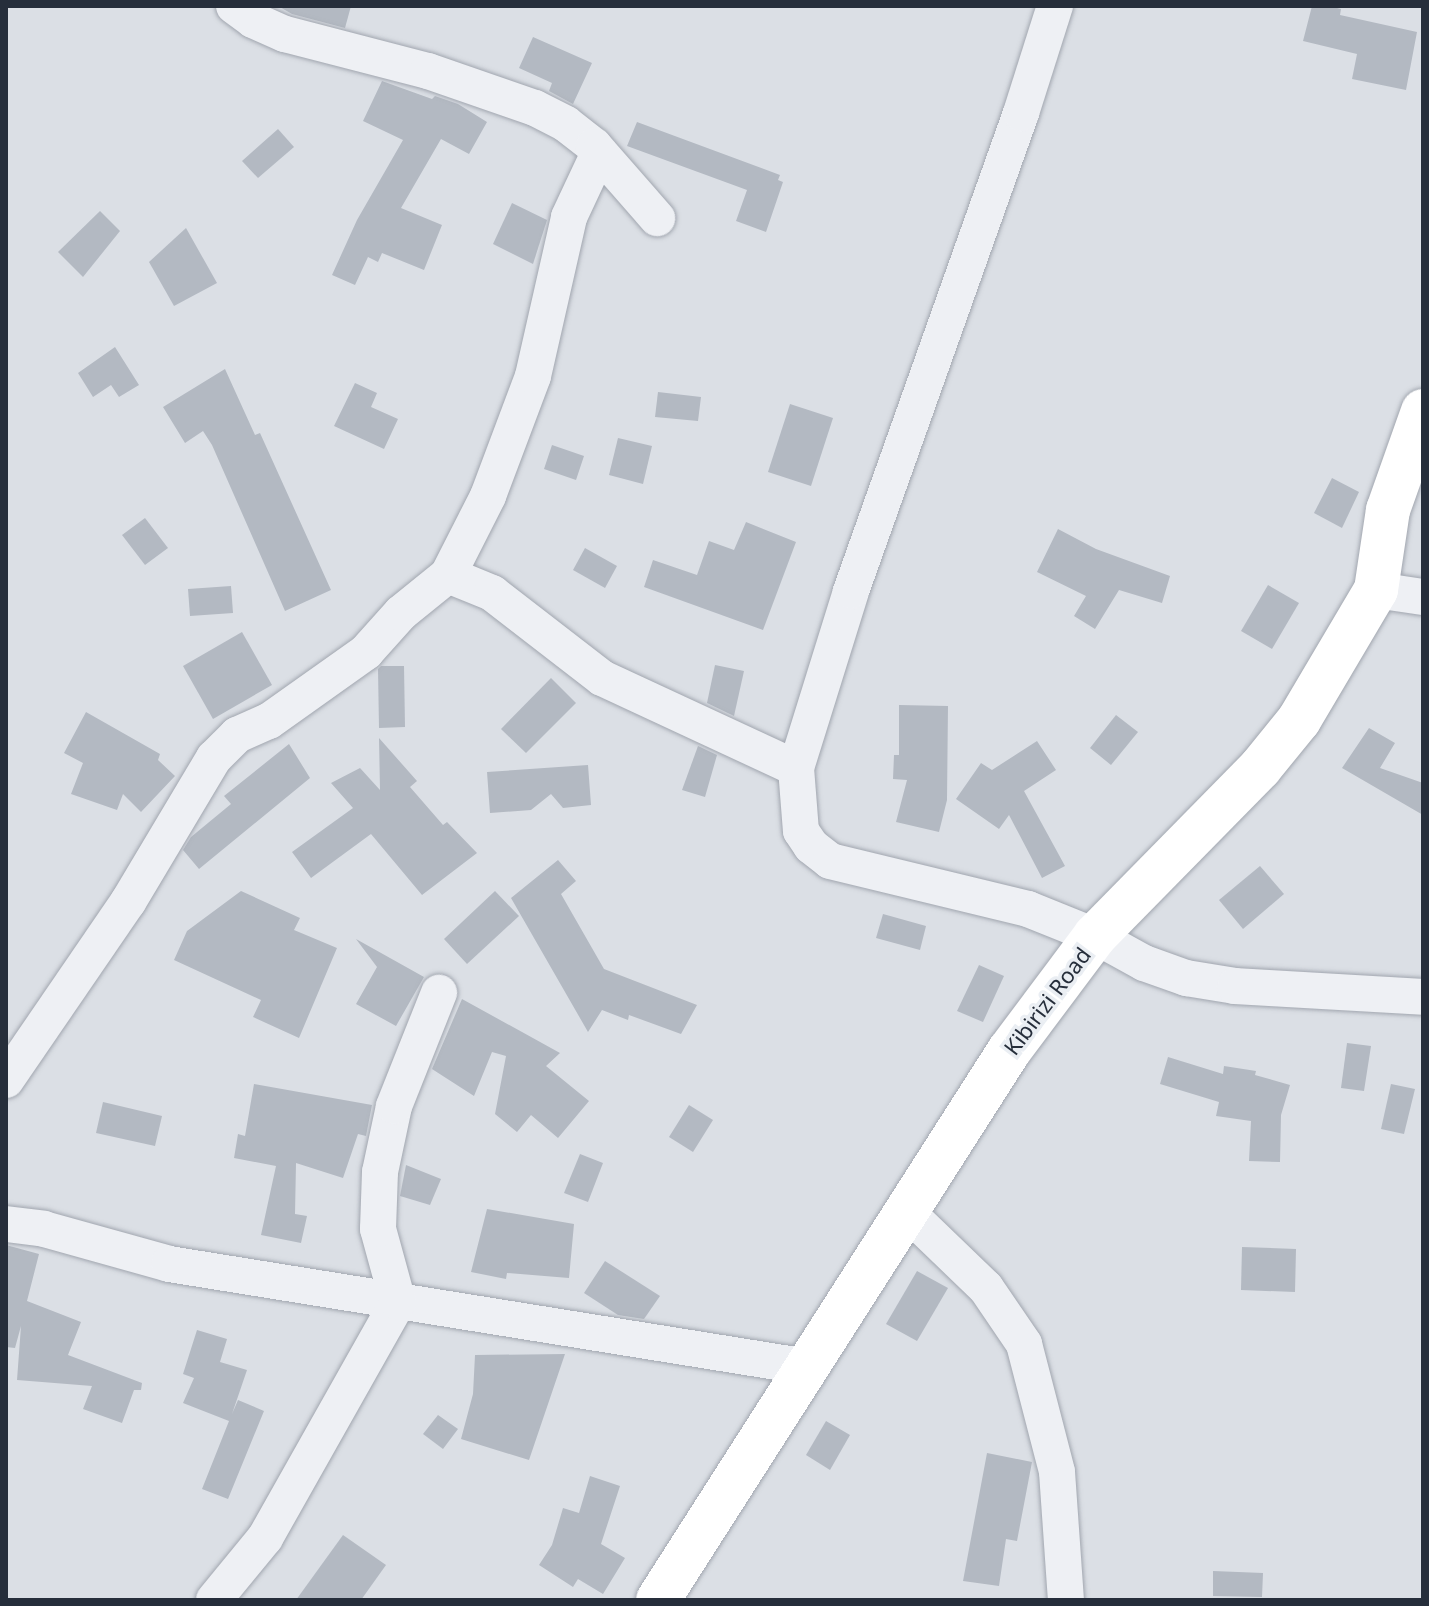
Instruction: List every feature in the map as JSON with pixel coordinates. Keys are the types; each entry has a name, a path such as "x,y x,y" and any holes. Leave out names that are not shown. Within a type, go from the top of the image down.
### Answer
{"street":[{"path":"234,6 253,20 285,34 428,71 535,108 566,124 599,153 657,218"},
{"path":"1055,6 1021,113 851,591 796,768 801,831 811,846 830,861 1028,909 1095,936 1144,963 1186,978 1235,986 1423,997"},
{"path":"6,1080 128,902 214,758 237,735 269,721 356,660 401,613 448,575 488,496 533,376 569,217 599,153"},
{"name":"Kibirizi Road","path":"658,1600 1009,1051 1095,936 1285,740 1376,590 1388,510 1423,411"},
{"path":"448,575 492,593 602,678 796,768"},
{"path":"1376,590 1423,597"},
{"path":"214,1600 265,1538 398,1302 378,1229 380,1172 394,1106 439,993"},
{"path":"905,1210 986,1288 1024,1344 1057,1472 1066,1600"},
{"path":"6,1224 44,1229 169,1264 808,1367"}],"building":[{"path":"278,6 351,6 345,28 292,14"},
{"path":"1312,6 1329,6 1341,9 1340,15 1417,32 1406,90 1352,79 1357,54 1303,41"},
{"path":"533,37 592,63 573,104 549,91 552,83 519,68"},
{"path":"382,81 432,99 435,96 458,104 487,122 469,154 441,139 401,208 442,225 424,270 382,253 378,262 368,257 355,285 332,275 357,220 403,140 363,121"},
{"path":"637,122 780,175 778,180 783,182 766,232 736,221 747,190 627,146"},
{"path":"278,129 294,147 258,178 242,161"},
{"path":"512,203 547,220 533,264 493,244"},
{"path":"100,211 120,231 83,277 58,252"},
{"path":"186,228 217,283 174,306 149,262"},
{"path":"115,347 139,385 119,397 111,385 93,397 78,373"},
{"path":"225,369 255,435 260,433 331,590 285,611 212,445 203,431 185,443 163,407"},
{"path":"355,383 377,393 371,407 398,419 384,449 334,426"},
{"path":"658,392 701,397 698,421 655,417"},
{"path":"790,404 833,418 811,486 768,472"},
{"path":"618,438 652,446 643,484 609,475"},
{"path":"552,445 584,456 576,480 544,469"},
{"path":"1332,478 1359,492 1342,528 1314,513"},
{"path":"145,518 168,548 145,565 122,535"},
{"path":"746,522 796,542 763,630 644,587 653,560 697,575 709,541 734,550"},
{"path":"1058,529 1096,549 1170,576 1162,603 1119,590 1095,629 1074,616 1086,596 1037,572"},
{"path":"585,548 617,566 605,588 573,570"},
{"path":"1268,585 1299,603 1272,649 1241,631"},
{"path":"231,586 233,613 190,616 188,589"},
{"path":"242,632 272,685 213,719 183,666"},
{"path":"715,665 744,671 734,716 707,703"},
{"path":"381,666 404,666 405,727 379,728 378,669"},
{"path":"551,678 576,703 526,753 501,729"},
{"path":"899,705 948,706 947,800 939,832 896,822 907,780 893,779 894,755 899,755"},
{"path":"86,712 160,754 158,760 175,776 141,812 123,794 117,810 71,794 83,763 64,753"},
{"path":"1116,715 1138,732 1111,765 1090,748"},
{"path":"1369,728 1395,743 1380,768 1423,783 1423,815 1342,768"},
{"path":"379,738 417,781 410,787 443,825 447,822 477,853 422,895 371,834 311,878 292,852 353,808 331,783 360,768 380,790"},
{"path":"1037,741 1056,770 1024,791 1065,866 1042,878 1009,815 999,829 956,799 981,763 992,770"},
{"path":"289,744 310,778 199,869 183,850 191,837 231,804 224,796"},
{"path":"698,746 717,755 705,797 682,790"},
{"path":"588,765 591,805 563,808 551,794 531,810 490,813 487,772"},
{"path":"558,860 576,881 561,894 604,969 697,1005 681,1034 629,1015 628,1020 602,1010 588,1032 511,898"},
{"path":"1260,866 1284,894 1243,929 1219,900"},
{"path":"241,891 300,918 294,930 337,948 299,1038 253,1017 261,1000 174,960 187,931"},
{"path":"495,891 519,916 467,964 444,939"},
{"path":"883,914 926,926 920,950 876,938"},
{"path":"356,939 424,977 396,1026 356,1004 377,967"},
{"path":"979,965 1004,976 983,1022 957,1011"},
{"path":"462,999 560,1053 546,1066 589,1101 558,1138 531,1115 517,1132 495,1114 506,1056 492,1052 474,1096 432,1069"},
{"path":"1347,1043 1371,1046 1364,1091 1341,1088"},
{"path":"1168,1057 1223,1074 1224,1066 1256,1071 1255,1075 1290,1085 1281,1115 1280,1162 1249,1161 1251,1121 1216,1116 1219,1102 1160,1084"},
{"path":"254,1084 372,1105 366,1136 358,1134 343,1178 296,1163 295,1214 307,1216 301,1243 261,1235 276,1166 234,1158 238,1134 245,1136"},
{"path":"1391,1084 1415,1089 1404,1134 1381,1129"},
{"path":"103,1102 162,1116 155,1146 96,1133"},
{"path":"689,1105 713,1120 693,1152 669,1137"},
{"path":"580,1154 603,1163 588,1202 564,1193"},
{"path":"406,1165 441,1179 430,1205 400,1196"},
{"path":"487,1209 574,1224 569,1278 507,1273 506,1279 471,1272"},
{"path":"6,1245 39,1254 27,1301 81,1322 68,1355 142,1383 141,1390 134,1390 122,1423 83,1409 92,1386 17,1380 21,1326 15,1348 6,1347"},
{"path":"1242,1247 1296,1249 1295,1292 1241,1290"},
{"path":"605,1261 660,1296 644,1319 618,1315 584,1293"},
{"path":"917,1271 948,1288 917,1341 886,1324"},
{"path":"197,1330 227,1339 220,1362 247,1370 232,1414 238,1400 264,1411 228,1499 202,1489 229,1421 183,1403 194,1378 183,1374"},
{"path":"565,1354 529,1460 461,1439 473,1394 475,1355"},
{"path":"438,1415 458,1429 443,1449 423,1434"},
{"path":"826,1421 850,1435 830,1470 806,1455"},
{"path":"987,1453 1032,1462 1017,1541 1006,1539 999,1586 963,1581"},
{"path":"590,1476 620,1486 601,1544 625,1558 603,1594 578,1579 573,1587 539,1565 552,1545 563,1508 579,1513"},
{"path":"343,1535 386,1565 361,1600 296,1600"},
{"path":"1213,1571 1263,1573 1262,1597 1213,1596"}]}
